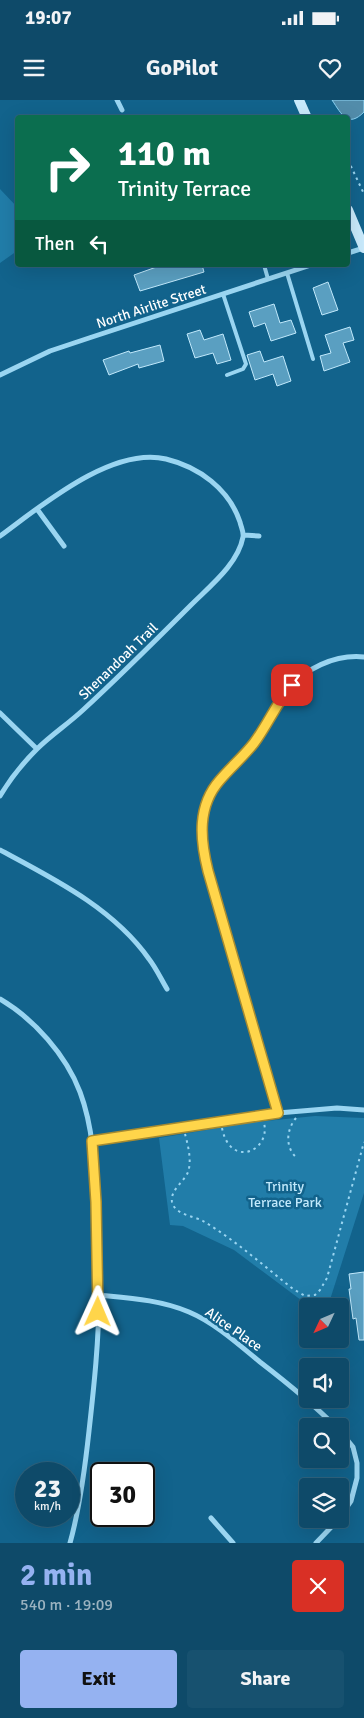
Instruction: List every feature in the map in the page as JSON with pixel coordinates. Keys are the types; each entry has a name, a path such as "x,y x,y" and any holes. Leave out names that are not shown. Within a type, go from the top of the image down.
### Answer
{"main road":[{"path":"298,100 306,115"},
{"path":"350,215 364,248"}],"street":[{"path":"117,100 122,110"},
{"path":"350,252 364,248"},
{"name":"North Airlite Street","path":"0,375 50,351 306,267"},
{"path":"0,536 60,492 104,469 117,463 155,457 179,463 213,482 226,495 236,510 244,535 259,536"},
{"path":"37,509 64,546"},
{"name":"Shenandoah Trail","path":"0,796 37,748 80,713 118,678 210,586 236,554 244,535"},
{"path":"278,1113 208,871 201,833 203,816 215,786 251,746 292,685 311,670 328,661 364,656"},
{"path":"0,713 37,748"},
{"path":"0,850 60,882 107,916 149,958 167,989"},
{"path":"0,999 21,1012 63,1060 79,1090 85,1107 92,1141 99,1295 95,1379 85,1467 70,1543"},
{"path":"92,1141 278,1113 337,1108 364,1110"},
{"name":"Alice Place","path":"99,1295 167,1304 209,1322 307,1400 326,1418"},
{"path":"349,1442 353,1447 358,1478 352,1501 349,1505"},
{"path":"211,1518 234,1543"},
{"path":"316,1543 330,1528"}],"lane":[{"path":"265,267 268,279"},
{"path":"287,273 313,359"},
{"path":"223,294 246,364 243,369 227,375"}],"path":[{"path":"350,164 364,194"},
{"path":"297,1158 290,1148 288,1140 290,1126 302,1111"},
{"path":"221,1123 225,1141 238,1152 247,1152 254,1150 261,1142 265,1129 262,1116"},
{"path":"183,1128 190,1163 187,1173 174,1191 172,1200 174,1208 184,1214 199,1218 218,1230 293,1289 305,1296 315,1295 327,1278 364,1142"}],"green space":[{"path":"0,189 15,205 15,252 0,263"},
{"name":"Trinity Terrace Park","path":"315,1116 364,1118 364,1193 331,1298 299,1299 234,1250 183,1226 170,1225 159,1138 248,1123"}],"shaded area":[{"path":"332,100 364,100 364,112 358,117 350,119 350,115 342,115"}],"building":[{"path":"156,267 203,267 204,272 140,291 134,275"},
{"path":"328,282 338,310 322,315 313,288"},
{"path":"274,304 280,323 291,320 296,333 271,341 265,323 254,327 249,312"},
{"path":"350,327 354,340 343,343 350,362 324,371 320,356 331,353 325,335"},
{"path":"200,330 204,340 223,334 231,360 217,364 213,353 195,358 187,334"},
{"path":"160,345 164,361 139,368 138,364 109,375 103,360 129,351 130,353"},
{"path":"260,351 264,362 283,356 291,381 277,386 273,374 255,380 247,355"},
{"path":"364,1272 364,1340 359,1340 356,1318 353,1319 349,1274"}],"route":[{"path":"98,1312 96,1202 92,1141 278,1113 208,871 204,856 201,826 210,793 262,732 285,693 292,685"}]}
